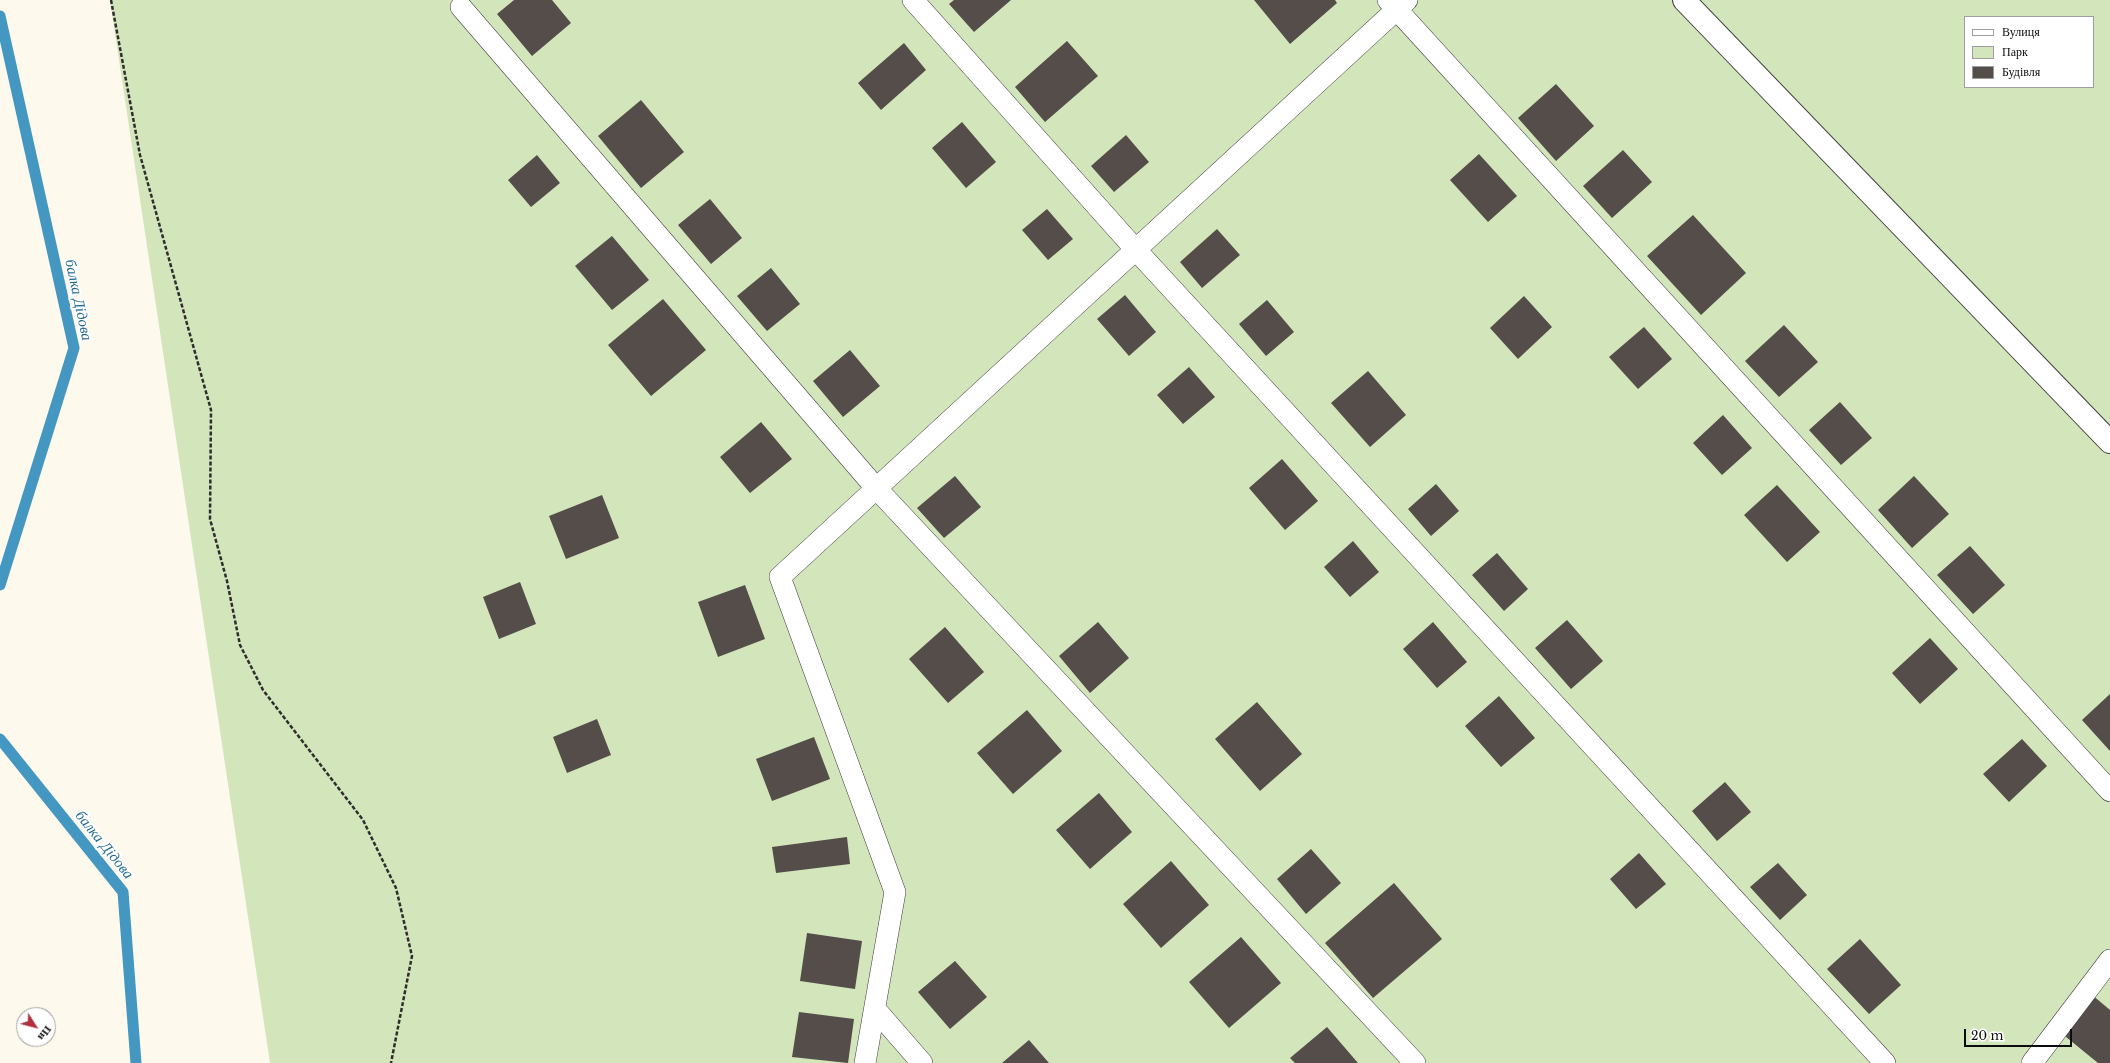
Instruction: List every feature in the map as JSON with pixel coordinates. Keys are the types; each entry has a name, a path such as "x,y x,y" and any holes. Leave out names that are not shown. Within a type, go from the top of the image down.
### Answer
{"street":[{"path":"1684,0 2110,442"}],"lane":[{"path":"913,0 1136,250 1885,1063"},
{"path":"865,1063 895,892 780,577 1136,250 1397,3 2110,791"},
{"path":"461,7 876,488 1415,1063"},
{"path":"2032,1063 2110,960"},
{"path":"875,1009 922,1063"}],"path":[{"path":"111,0 140,155 210,410 210,519 227,581 240,645 263,690 363,820 396,888 412,956 391,1063"}],"green space":[{"path":"110,0 2110,0 2110,1063 270,1063"}],"building":[{"path":"514,0 552,0 571,23 532,56 497,14"},
{"path":"954,0 1011,0 974,32 949,4"},
{"path":"1254,0 1335,0 1337,3 1290,44"},
{"path":"1067,41 1098,76 1045,122 1015,87"},
{"path":"904,43 926,70 881,110 858,83"},
{"path":"1556,84 1594,126 1556,161 1518,118"},
{"path":"641,100 684,152 641,188 598,136"},
{"path":"962,122 996,162 966,188 932,148"},
{"path":"1126,135 1149,162 1114,192 1091,166"},
{"path":"1623,150 1652,182 1612,218 1583,186"},
{"path":"1479,154 1517,196 1488,222 1450,180"},
{"path":"537,155 560,183 531,207 508,180"},
{"path":"710,199 742,238 711,264 678,225"},
{"path":"1047,209 1073,239 1048,260 1022,230"},
{"path":"1693,215 1746,273 1701,315 1647,256"},
{"path":"1217,229 1240,255 1202,288 1180,262"},
{"path":"612,236 649,280 612,310 575,266"},
{"path":"771,268 800,304 767,331 737,296"},
{"path":"1125,295 1156,332 1129,356 1097,319"},
{"path":"1524,296 1552,327 1518,359 1490,328"},
{"path":"663,299 706,350 651,396 608,345"},
{"path":"1267,300 1294,332 1266,356 1239,324"},
{"path":"1784,325 1818,362 1779,397 1745,361"},
{"path":"1644,327 1672,359 1638,389 1609,357"},
{"path":"850,350 880,386 843,417 813,381"},
{"path":"1189,367 1215,397 1183,424 1157,395"},
{"path":"1368,371 1406,415 1370,447 1331,403"},
{"path":"1840,402 1872,438 1841,465 1809,430"},
{"path":"1723,415 1752,448 1722,475 1693,443"},
{"path":"761,422 792,459 750,493 720,457"},
{"path":"1282,459 1318,501 1285,530 1249,488"},
{"path":"955,476 981,507 944,538 917,508"},
{"path":"1914,476 1949,514 1912,548 1878,510"},
{"path":"1436,484 1459,511 1431,536 1408,509"},
{"path":"1777,485 1820,532 1787,562 1744,515"},
{"path":"602,495 619,538 566,559 549,516"},
{"path":"1353,541 1379,572 1350,597 1324,567"},
{"path":"1970,546 2005,585 1973,614 1937,575"},
{"path":"1497,553 1528,589 1504,611 1472,575"},
{"path":"520,582 536,624 499,639 483,597"},
{"path":"745,585 765,639 718,657 698,602"},
{"path":"1567,620 1603,661 1571,689 1535,648"},
{"path":"1098,622 1129,658 1090,693 1059,656"},
{"path":"1433,622 1467,662 1437,688 1403,649"},
{"path":"945,627 984,672 948,703 909,659"},
{"path":"1930,638 1958,669 1920,704 1892,673"},
{"path":"2110,694 2110,751 2082,720"},
{"path":"1499,696 1535,738 1501,767 1465,726"},
{"path":"1257,702 1302,754 1260,791 1215,739"},
{"path":"1027,710 1062,751 1013,794 977,753"},
{"path":"597,719 611,755 567,773 553,737"},
{"path":"814,737 830,779 772,801 756,759"},
{"path":"2022,739 2047,766 2009,802 1983,774"},
{"path":"1725,782 1751,812 1717,841 1692,811"},
{"path":"1099,793 1132,832 1090,869 1056,830"},
{"path":"847,837 850,864 776,873 772,847"},
{"path":"1311,849 1341,883 1306,914 1277,879"},
{"path":"1639,853 1666,884 1636,909 1610,879"},
{"path":"1171,861 1209,905 1161,948 1123,904"},
{"path":"1778,863 1807,895 1780,920 1750,887"},
{"path":"1394,883 1442,939 1373,998 1325,943"},
{"path":"807,933 862,941 855,989 800,981"},
{"path":"1241,937 1281,983 1229,1028 1189,982"},
{"path":"1860,939 1901,985 1869,1014 1827,969"},
{"path":"955,961 987,997 950,1029 918,992"},
{"path":"2091,994 2110,1010 2110,1063 2098,1063 2060,1032"},
{"path":"799,1012 854,1019 848,1063 792,1057"},
{"path":"1327,1027 1358,1063 1295,1063 1290,1058"},
{"path":"1029,1040 1049,1063 1002,1063"}],"waterway":[{"name":"балка Дідова","path":"0,16 74,348 0,585"},
{"name":"балка Дідова","path":"0,739 123,892 136,1063"}]}
